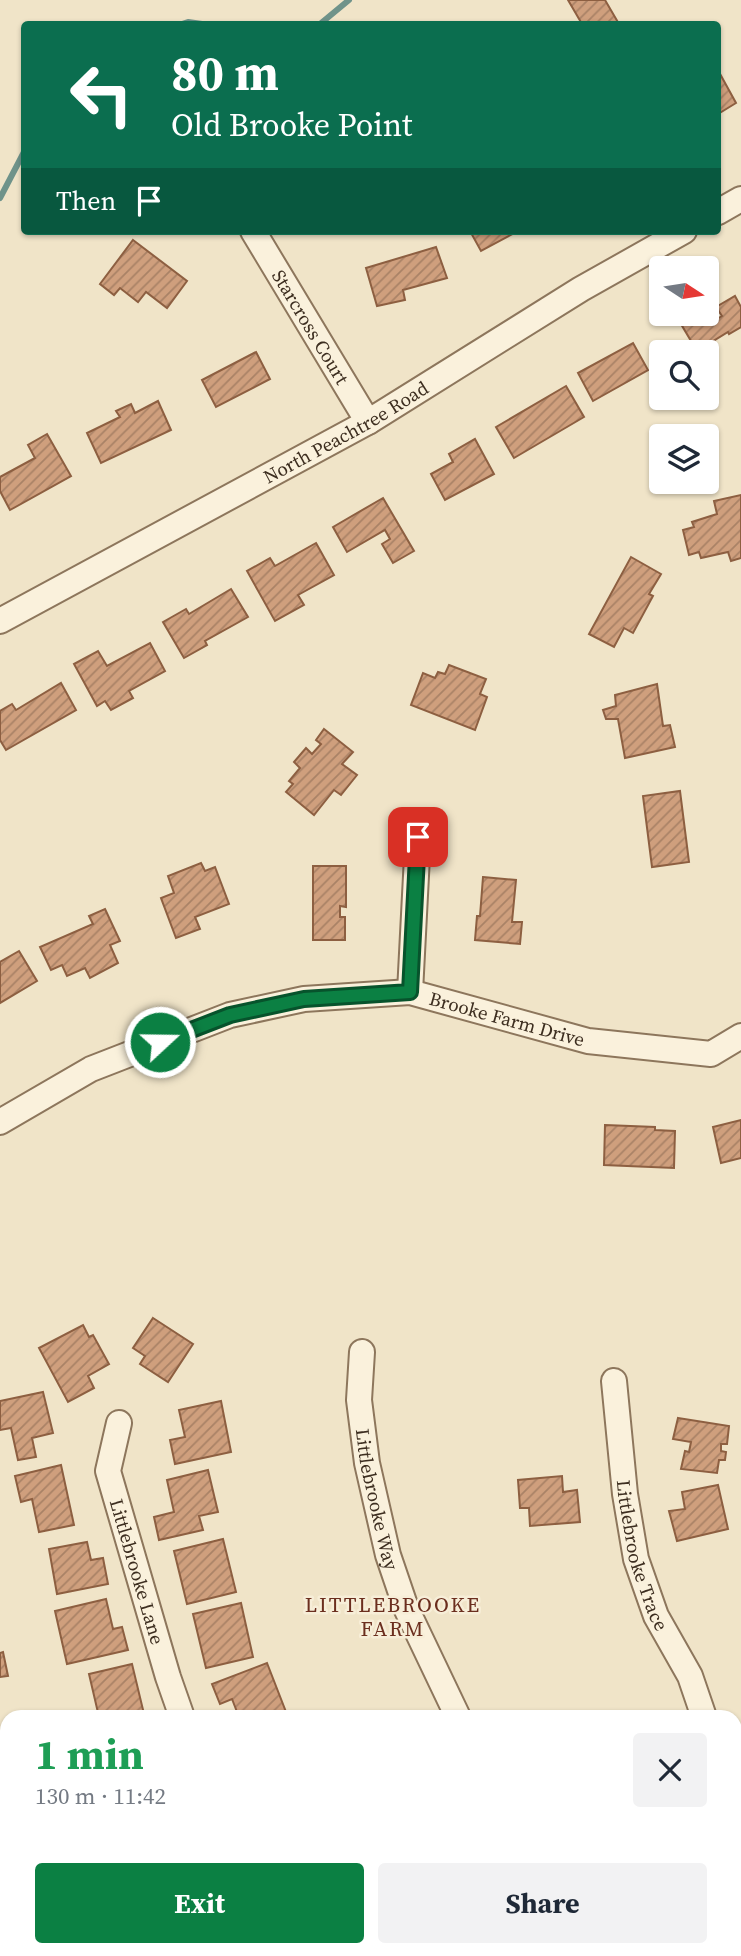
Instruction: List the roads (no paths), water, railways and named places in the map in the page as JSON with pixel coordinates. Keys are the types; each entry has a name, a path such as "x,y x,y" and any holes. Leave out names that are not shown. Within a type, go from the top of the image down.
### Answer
{"street":[{"path":"721,210 741,199"},
{"name":"Starcross Court","path":"255,235 368,422"},
{"name":"North Peachtree Road","path":"0,621 368,422 581,289 677,235"},
{"path":"410,992 418,837"},
{"name":"Brooke Farm Drive","path":"0,1122 91,1069 230,1015 304,999 410,992 588,1041 711,1054 741,1036"},
{"name":"Littlebrooke Way","path":"362,1352 359,1400 367,1463 388,1555 405,1608 455,1710"},
{"name":"Littlebrooke Trace","path":"614,1381 625,1494 636,1559 656,1616 690,1676 702,1710"},
{"name":"Littlebrooke Lane","path":"119,1423 108,1471 180,1710"}],"waterway":[{"path":"324,21 349,0"},
{"path":"0,198 21,158"}],"district":[{"name":"LITTLEBROOKE FARM","path":"393,1616"}]}
